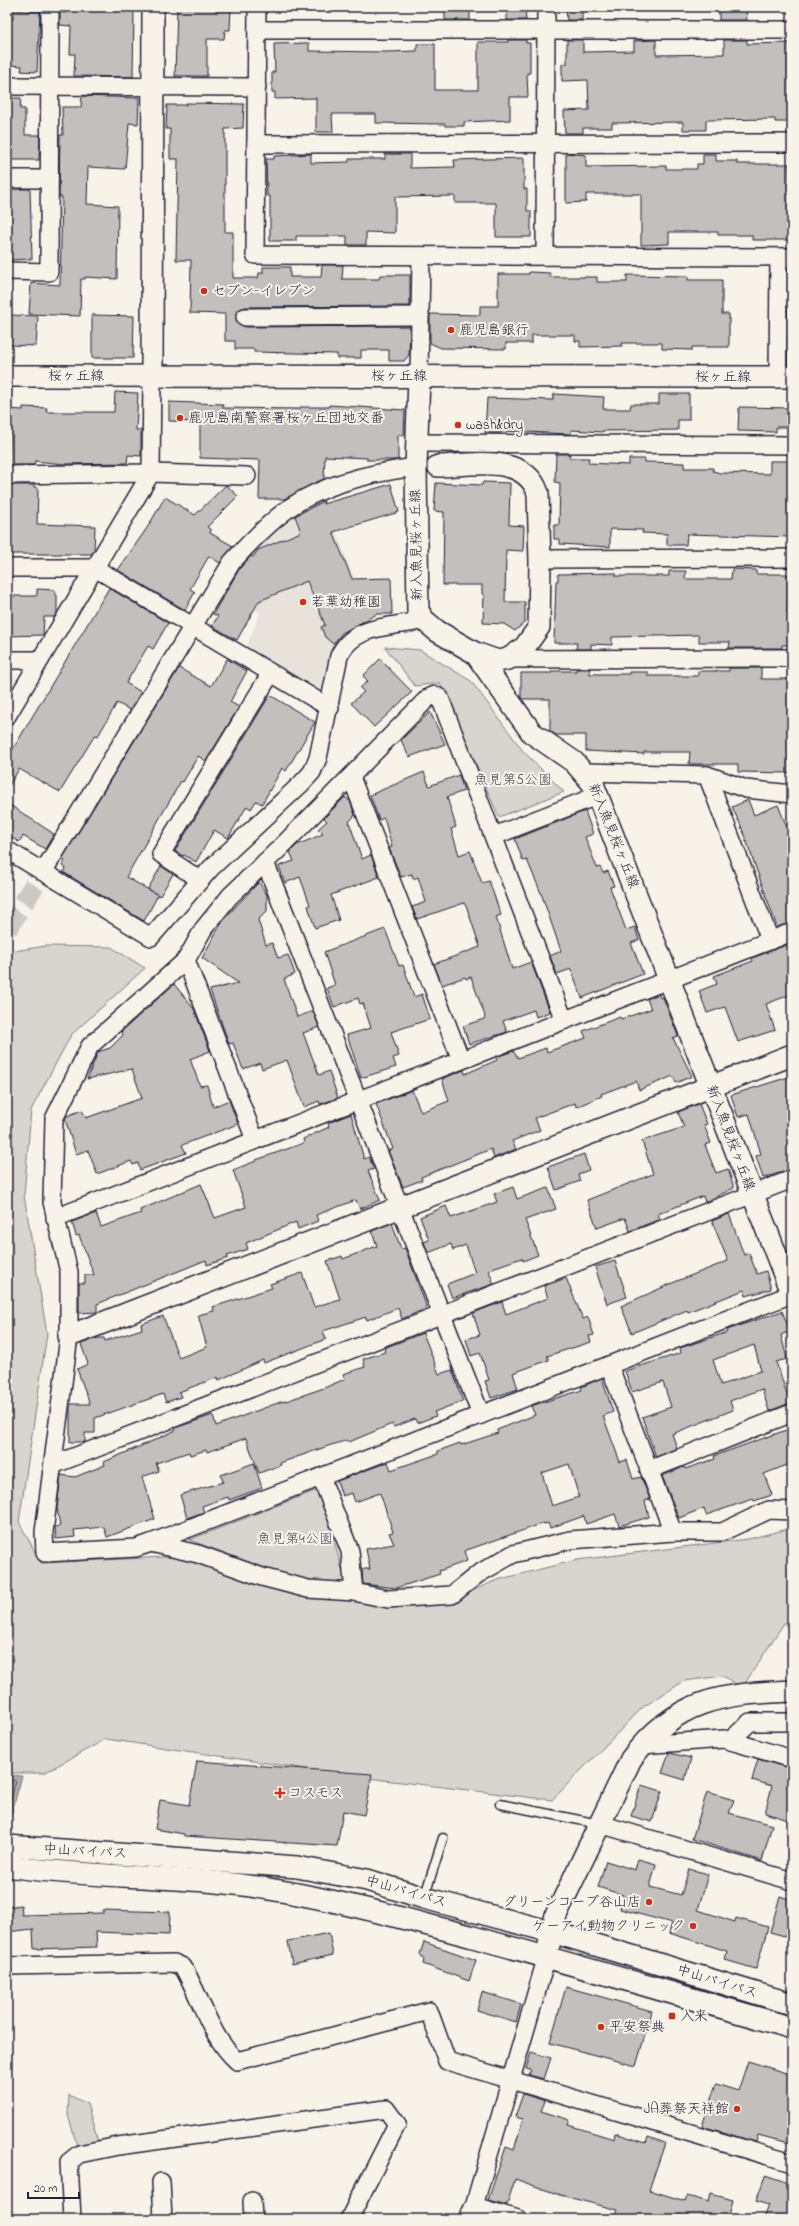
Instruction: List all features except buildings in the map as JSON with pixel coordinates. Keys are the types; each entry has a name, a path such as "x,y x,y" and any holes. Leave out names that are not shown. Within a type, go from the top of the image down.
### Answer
{"street":[{"path":"7,271 49,272 50,7"},
{"path":"7,716 151,473 153,7"},
{"path":"258,7 255,255 785,257 785,377"},
{"path":"545,256 546,7"},
{"path":"257,30 792,30"},
{"path":"7,86 257,87"},
{"path":"256,144 792,143"},
{"path":"7,179 49,179"},
{"path":"419,376 421,256"},
{"path":"245,317 420,316"},
{"name":"桜ヶ丘線","path":"7,376 785,377"},
{"name":"新入魚見桜ヶ丘線","path":"419,376 418,443 416,467 417,606 424,620 475,653 532,733 574,762 585,772 599,795 752,1195 792,1295"},
{"path":"418,443 792,445"},
{"path":"438,466 499,464 512,467 523,473 535,485 538,493 540,559 539,627 524,648 508,659"},
{"path":"43,872 232,562 270,523 294,505 359,476 416,467"},
{"path":"7,475 151,473 247,476"},
{"path":"540,559 792,558"},
{"path":"7,568 95,568 330,708"},
{"path":"7,850 151,937 200,880 312,772 318,758 330,708 339,656 343,647 358,634 376,627 402,626 424,620"},
{"path":"475,653 498,661 508,659 792,658"},
{"path":"7,660 40,660"},
{"path":"200,880 161,854 271,673"},
{"path":"564,1020 440,698 435,695 428,698 351,777 230,896 204,928 186,960 90,1046 54,1119 52,1202 69,1272 69,1336 44,1532 45,1553 136,1548 151,1543 792,1295"},
{"path":"585,772 707,775 746,789 792,794"},
{"path":"707,775 770,940"},
{"path":"351,777 461,1060"},
{"path":"494,836 599,795"},
{"path":"265,862 481,1415"},
{"path":"55,1218 792,932"},
{"path":"186,960 255,1140"},
{"path":"69,1336 792,1056"},
{"path":"53,1465 792,1179"},
{"path":"609,1365 673,1532"},
{"path":"649,1470 792,1413"},
{"path":"321,1477 350,1551 354,1592"},
{"path":"151,1543 198,1554 262,1577 308,1589 354,1592 388,1599 452,1595 478,1574 513,1554 570,1540 673,1532 722,1532 769,1510 792,1511"},
{"path":"518,2219 471,2212 547,1956 556,1915 631,1759 641,1745 667,1721 690,1707 715,1699 748,1692 792,1691"},
{"path":"730,1741 750,1722 792,1722"},
{"path":"641,1745 724,1739 792,1759"},
{"path":"600,1824 792,1881"},
{"name":"中山バイパス","path":"7,1846 297,1867 367,1880 424,1898 552,1932 792,2004"},
{"name":"中山バイパス","path":"7,1866 40,1871 220,1881 270,1889 372,1910 547,1956 792,2028"},
{"path":"7,1966 174,1963 183,1966 219,2039 228,2053 237,2061 429,2011 447,2061 792,2163"},
{"path":"72,2219 69,2162 79,2154 118,2146 386,2108 397,2124 349,2219"},
{"path":"161,2182 163,2219"},
{"path":"252,2201 253,2219"}],"lane":[{"path":"500,1804 600,1824"},
{"path":"424,1898 443,1838"}],"shaded area":[{"name":"若葉幼稚園","path":"324,499 370,620 343,635 332,656 326,686 314,691 246,649 260,613 225,591 243,563 262,543 289,520"}],"green space":[{"path":"792,265 792,361 784,354 784,274"},
{"name":"魚見第5公園","path":"385,647 420,650 471,681 523,751 564,792 499,817 440,683 415,686"},
{"path":"46,946 111,947 145,968 71,1035 31,1110 24,1195 47,1334 19,1522 41,1563 186,1556 299,1595 389,1605 470,1586 472,1591 497,1580 577,1560 748,1539 792,1528 792,1623 784,1623 742,1688 723,1676 684,1681 643,1707 552,1800 367,1778 106,1739 44,1773 7,1773 7,963 14,951"},
{"name":"魚見第4公園","path":"320,1489 347,1588 288,1576 189,1540"},
{"path":"69,2095 87,2104 99,2145 78,2149 68,2115"}],"water":[{"path":"7,1775 22,1776 10,1819 7,1818"}],"tunnel":[{"path":"7,929 53,855"}],"place":[{"name":"セブン-イレブン","path":"204,291"},
{"name":"鹿児島銀行","path":"451,330"},
{"name":"鹿児島南警察署桜ヶ丘団地交番","path":"180,418"},
{"name":"wash&dry","path":"458,425"},
{"name":"若葉幼稚園","path":"303,602"},
{"name":"コスモス","path":"280,1793"},
{"name":"グリーンコープ谷山店","path":"649,1902"},
{"name":"ケーアイ動物クリニック","path":"693,1926"},
{"name":"入来","path":"672,2016"},
{"name":"平安祭典","path":"601,2027"},
{"name":"JA葬祭天祥館","path":"737,2109"}]}
